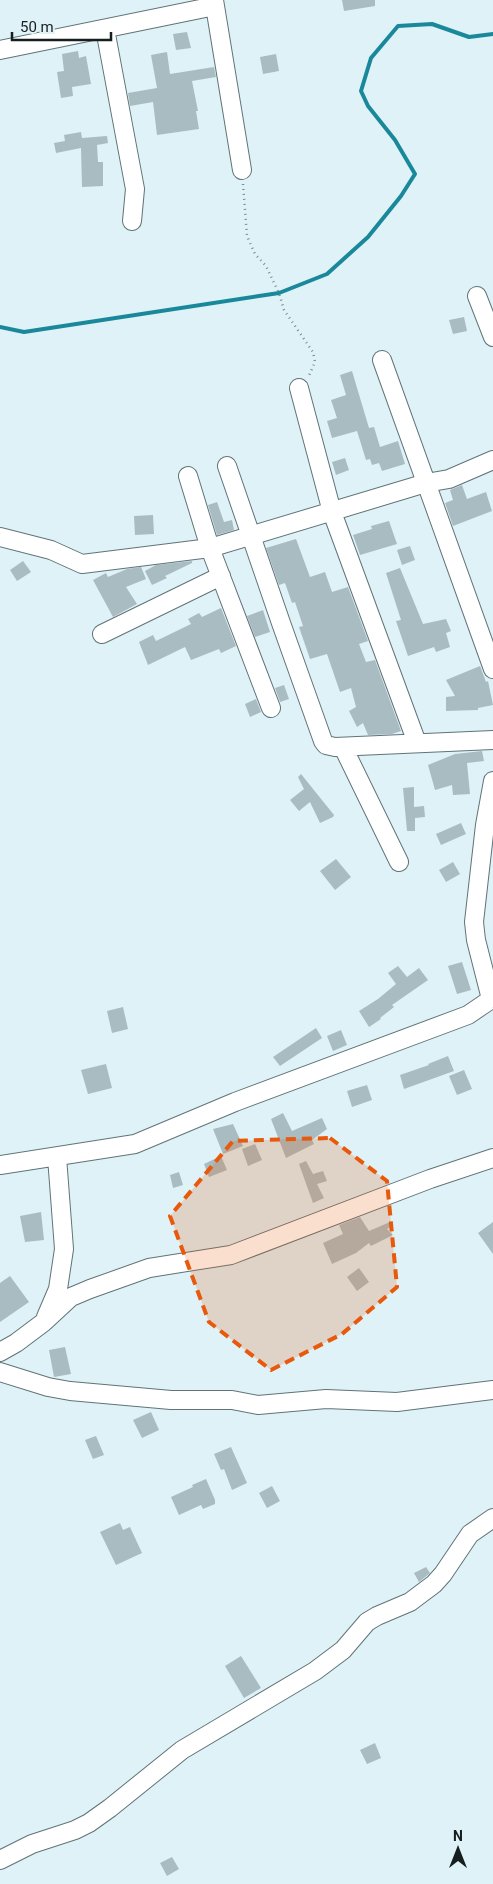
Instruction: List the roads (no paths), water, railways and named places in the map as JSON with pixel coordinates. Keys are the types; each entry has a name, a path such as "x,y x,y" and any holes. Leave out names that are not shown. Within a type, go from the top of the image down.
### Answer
{"street":[{"path":"0,50 214,3 242,170"},
{"path":"105,28 135,189 132,221"},
{"path":"478,296 493,337"},
{"path":"382,360 493,669"},
{"path":"299,388 332,512 417,743"},
{"path":"0,537 51,550 82,564 210,548 426,483 449,478 493,460"},
{"path":"227,466 323,741 330,746 343,747 493,740"},
{"path":"188,476 210,548 271,708"},
{"path":"102,634 221,576"},
{"path":"343,747 399,862"},
{"path":"0,1165 135,1144 235,1102 468,1015 492,999 476,940 474,922 485,825 493,782"},
{"path":"44,1322 58,1289 64,1249 57,1157"},
{"path":"0,1352 16,1344 71,1298 132,1273 188,1261 231,1255 430,1179 493,1158"},
{"path":"0,1372 48,1387 70,1391 171,1400 232,1400 258,1405 326,1400 397,1402 493,1390"},
{"path":"0,1860 27,1847 75,1830 97,1818 182,1750 315,1671 343,1650 367,1622 410,1602 434,1584 470,1534 493,1518"}],"waterway":[{"path":"0,327 24,332 279,293 327,274 368,237 401,196 415,174 395,140 368,106 361,91 371,58 398,26 432,24 469,37 493,34"}]}
